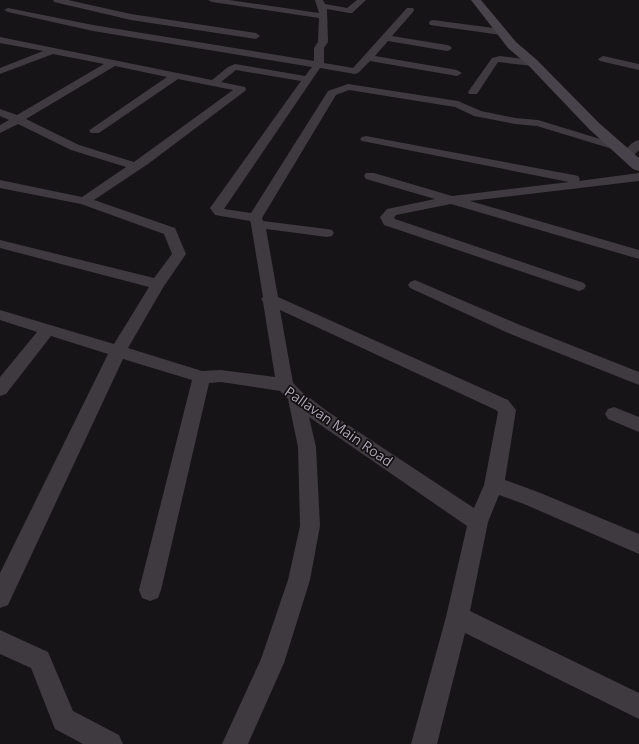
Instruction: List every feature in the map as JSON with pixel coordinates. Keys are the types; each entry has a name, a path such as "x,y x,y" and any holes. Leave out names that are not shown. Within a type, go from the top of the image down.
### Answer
{"street":[{"path":"57,0 74,2 132,17 256,36"},
{"path":"212,0 321,7 349,11 362,0"},
{"path":"476,0 501,32 594,126 639,166"},
{"path":"321,7 323,42 319,48 319,63 217,208 220,212 256,221 327,233"},
{"path":"8,10 94,28 355,70 368,58 410,10"},
{"path":"432,23 501,32"},
{"path":"386,38 447,48"},
{"path":"0,40 241,89 84,201"},
{"path":"0,71 52,51"},
{"path":"368,58 457,73"},
{"path":"473,92 495,60 500,59 533,63"},
{"path":"603,59 639,67"},
{"path":"0,130 113,62"},
{"path":"214,83 235,67 308,79"},
{"path":"95,131 176,75"},
{"path":"234,744 272,663 299,580 310,526 307,447 290,391 269,298 256,221 332,93 348,87 458,104 478,114 515,121 538,123 624,152 639,143"},
{"path":"0,112 20,119 73,146 99,157 135,166"},
{"path":"366,139 589,182"},
{"path":"370,176 639,255"},
{"path":"579,286 389,222 387,217 392,212 450,200 639,177"},
{"path":"0,184 84,201 170,231 179,254 158,284 118,351 0,597"},
{"path":"0,244 158,284"},
{"path":"416,285 514,329 639,379"},
{"path":"269,298 502,405 506,410 494,485 478,522 457,617 424,744"},
{"name":"Pallavan Main Road","path":"0,315 202,377 221,376 290,391 478,522"},
{"path":"0,389 48,330"},
{"path":"150,590 202,377"},
{"path":"614,414 639,425"},
{"path":"494,485 531,498 639,544"},
{"path":"457,617 639,706"},
{"path":"0,642 40,660 64,720 110,744"}]}
